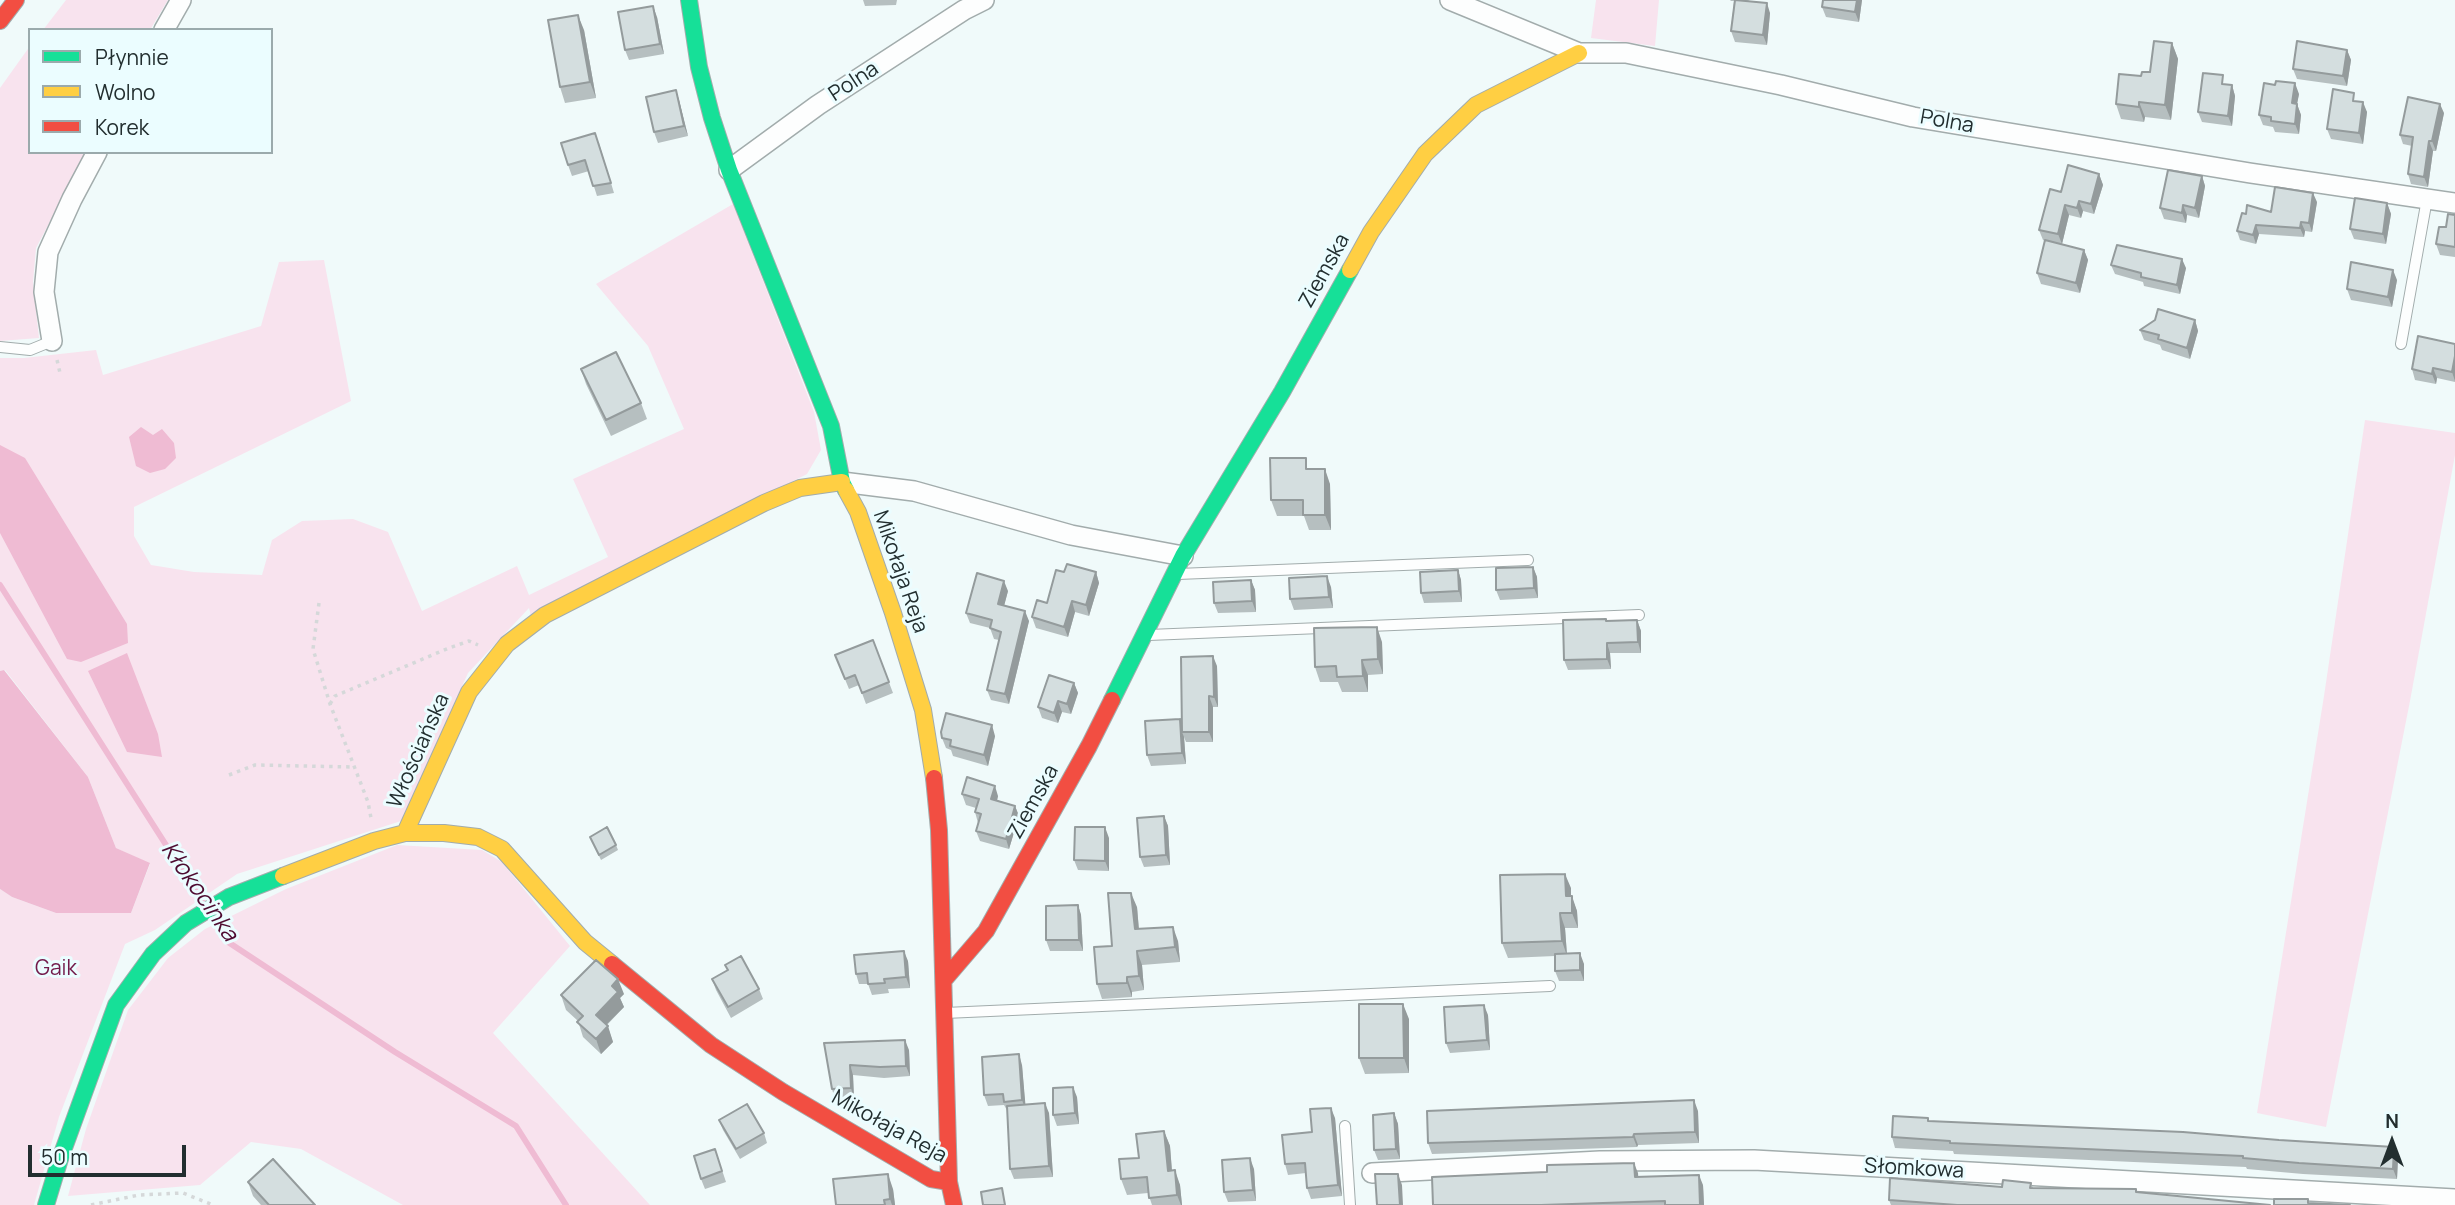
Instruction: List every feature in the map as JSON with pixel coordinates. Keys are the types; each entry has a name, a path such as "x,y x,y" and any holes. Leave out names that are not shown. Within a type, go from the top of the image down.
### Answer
{"main road":[{"path":"0,21 16,0"},
{"name":"Mikołaja Reja","path":"689,0 702,80 729,170 831,426 842,482 858,512 923,710 933,764 939,830 949,1182 954,1205"},
{"name":"Ziemska","path":"944,980 986,931 1089,746 1183,556 1282,392 1371,232 1425,154 1476,105 1579,53"},
{"name":"Włościańska","path":"46,1205 116,1005 153,954 186,923 229,897 374,841 405,833 469,692 507,644 545,615 764,503 800,488 842,482"},
{"name":"Mikołaja Reja","path":"405,833 444,833 478,837 502,849 585,942 711,1045 783,1092 931,1179 949,1182"}],"street":[{"path":"165,28 181,0"},
{"name":"Polna","path":"729,170 818,105 964,10 984,0"},
{"name":"Polna","path":"1450,0 1579,53 1626,53 1781,85 1913,117 2250,173 2455,203"},
{"path":"52,341 44,292 48,251 96,154"},
{"path":"842,482 914,491 1071,535 1183,556"},
{"name":"Słomkowa","path":"1372,1173 1600,1161 1754,1160 2455,1199"}],"lane":[{"path":"2401,344 2427,199"},
{"path":"0,347 30,349 52,341"},
{"path":"1174,574 1528,560"},
{"path":"1144,635 1639,615"},
{"path":"945,1013 1550,986"},
{"path":"1345,1126 1350,1205"}],"path":[{"path":"319,603 313,649 330,704 368,802 374,841"},
{"path":"330,704 335,696 373,679 469,642 500,653"},
{"path":"229,775 255,765 354,767"},
{"path":"90,1205 139,1195 183,1193 213,1205"}],"green space":[{"path":"66,0 168,0 151,28 45,28"},
{"path":"1596,0 1659,0 1655,46 1591,38"},
{"path":"28,49 28,154 86,154 36,248 33,282 39,338 0,341 0,88"},
{"name":"Gaik","path":"733,204 814,412 821,450 807,474 531,616 529,608 468,673 401,821 237,874 155,930 125,944 59,1117 34,1205 0,1205 0,889 12,897 56,913 131,913 150,864 116,848 88,777 5,670 0,671 0,358 96,350 103,375 261,326 279,262 324,260 351,401 134,507 134,536 151,565 194,572 262,575 272,540 302,521 353,519 388,532 422,611 517,566 529,595 608,557 573,479 684,429 648,346 596,284"},
{"path":"2365,420 2455,433 2455,455 2410,701 2326,1127 2257,1113"},
{"path":"397,845 482,850 502,862 570,946 493,1033 650,1205 403,1205 301,1149 251,1142 200,1185 68,1196 86,1129 128,1010 168,958 205,929 286,889"}],"shaded area":[{"path":"141,427 153,435 162,429 174,443 176,458 165,469 150,473 136,466 129,437"},
{"path":"0,445 25,458 127,624 128,643 81,662 67,659 0,533"},
{"path":"127,653 158,734 162,757 127,752 88,671"},
{"path":"4,670 88,777 116,848 150,863 131,913 56,913 12,897 0,889 0,671"}],"building":[{"path":"1735,0 1767,3 1763,35 1731,31"},
{"path":"1823,0 1857,0 1855,12 1822,7"},
{"path":"653,6 660,44 625,50 618,12"},
{"path":"578,15 590,82 560,87 548,20"},
{"path":"2154,41 2172,43 2165,105 2139,102 2139,107 2116,104 2119,74 2141,76 2142,72 2150,72"},
{"path":"2297,41 2347,50 2343,76 2293,69"},
{"path":"2203,73 2223,75 2222,84 2232,85 2228,116 2198,112"},
{"path":"2276,81 2295,83 2292,103 2297,104 2295,124 2271,121 2271,117 2259,115 2264,83 2275,85"},
{"path":"2333,89 2354,93 2353,101 2363,102 2359,133 2327,129"},
{"path":"676,90 684,126 654,132 646,97"},
{"path":"2408,97 2440,104 2432,141 2429,141 2424,177 2408,174 2413,137 2400,135"},
{"path":"595,133 611,183 593,186 585,160 568,165 561,143"},
{"path":"2068,165 2099,174 2091,204 2079,201 2077,208 2065,205 2058,234 2039,230 2050,189 2061,192"},
{"path":"2168,170 2202,176 2195,208 2183,205 2182,213 2160,208"},
{"path":"2275,187 2313,193 2309,223 2301,222 2300,228 2256,225 2253,235 2237,231 2242,213 2246,214 2247,205 2271,212"},
{"path":"2355,198 2387,203 2383,234 2350,229"},
{"path":"2448,214 2455,215 2455,247 2436,244 2439,227 2446,227"},
{"path":"2045,240 2084,250 2076,283 2037,273"},
{"path":"2117,245 2182,259 2177,285 2141,277 2141,273 2111,265"},
{"path":"2351,262 2393,270 2388,297 2347,289"},
{"path":"2158,309 2195,320 2187,348 2158,339 2159,335 2140,330 2155,320"},
{"path":"2418,336 2455,344 2452,372 2433,368 2432,374 2412,369"},
{"path":"616,352 641,403 606,420 581,369"},
{"path":"1270,458 1306,458 1306,469 1325,469 1325,515 1303,515 1303,500 1271,500"},
{"path":"1067,564 1096,572 1086,605 1072,601 1064,627 1032,617 1037,600 1047,603 1056,570 1064,572"},
{"path":"1533,567 1534,588 1496,590 1496,568"},
{"path":"1458,570 1459,591 1421,593 1420,572"},
{"path":"977,573 1004,581 998,604 1025,611 1005,694 987,690 1001,632 990,628 992,620 966,613"},
{"path":"1327,576 1329,597 1290,599 1289,578"},
{"path":"1251,580 1252,601 1214,603 1213,582"},
{"path":"1563,620 1637,620 1638,642 1607,643 1607,659 1564,660"},
{"path":"1377,627 1378,659 1362,660 1363,676 1337,677 1336,666 1315,667 1314,628"},
{"path":"873,640 889,682 862,693 855,675 845,679 835,655"},
{"path":"1213,656 1214,697 1209,696 1209,732 1182,732 1181,657"},
{"path":"1049,675 1074,683 1067,704 1058,701 1054,713 1038,707"},
{"path":"946,713 992,725 984,755 950,746 951,740 942,738"},
{"path":"1180,719 1182,753 1147,755 1145,721"},
{"path":"967,777 995,786 991,799 1015,806 1006,839 976,831 981,814 975,812 979,799 962,794"},
{"path":"1164,816 1166,855 1140,857 1137,818"},
{"path":"607,827 616,845 599,855 590,837"},
{"path":"1075,827 1105,827 1105,861 1074,860"},
{"path":"1565,874 1566,896 1572,896 1572,913 1560,913 1562,941 1502,943 1500,875"},
{"path":"1108,893 1131,893 1135,929 1173,927 1175,947 1137,951 1139,976 1127,977 1127,983 1097,984 1094,947 1112,946"},
{"path":"1078,905 1079,940 1046,940 1046,906"},
{"path":"904,951 906,977 868,984 867,973 856,974 854,955"},
{"path":"1580,953 1580,970 1555,971 1555,954"},
{"path":"741,956 759,989 728,1007 712,979 728,970 725,965"},
{"path":"596,960 618,979 612,986 618,992 596,1015 608,1026 596,1039 577,1022 583,1016 561,995"},
{"path":"1359,1004 1403,1004 1404,1058 1359,1058"},
{"path":"1484,1005 1487,1040 1446,1043 1444,1007"},
{"path":"905,1040 906,1066 850,1065 851,1088 832,1089 824,1043"},
{"path":"1019,1054 1022,1100 1004,1102 1003,1094 984,1095 982,1057"},
{"path":"1073,1087 1075,1113 1053,1115 1053,1088"},
{"path":"1694,1100 1695,1132 1634,1134 1633,1137 1428,1143 1427,1111"},
{"path":"1045,1103 1049,1166 1010,1169 1007,1106"},
{"path":"747,1104 764,1133 736,1149 719,1120"},
{"path":"1331,1108 1338,1185 1307,1188 1305,1163 1285,1164 1282,1135 1312,1132 1310,1109"},
{"path":"1394,1113 1396,1149 1374,1150 1373,1115"},
{"path":"1893,1116 1928,1118 1928,1121 2183,1132 2394,1147 2393,1169 2299,1163 2243,1156 1950,1143 1892,1137"},
{"path":"1164,1131 1168,1171 1175,1170 1177,1195 1149,1198 1147,1177 1121,1179 1119,1159 1139,1158 1136,1134"},
{"path":"715,1149 722,1171 701,1179 694,1156"},
{"path":"1250,1158 1253,1190 1224,1192 1222,1160"},
{"path":"273,1159 315,1205 269,1205 248,1182"},
{"path":"1634,1163 1635,1177 1699,1175 1700,1205 1665,1205 1665,1201 1433,1205 1432,1177 1547,1172 1547,1165"},
{"path":"888,1174 890,1199 884,1200 885,1205 836,1205 833,1179"},
{"path":"1375,1174 1398,1174 1400,1205 1377,1205"},
{"path":"1890,1178 2002,1187 2003,1180 2031,1183 2030,1188 2136,1189 2136,1192 2270,1205 1957,1205 1889,1200"},
{"path":"1002,1188 1005,1205 983,1205 981,1192"},
{"path":"2274,1199 2308,1199 2308,1203 2350,1205 2274,1205"}],"waterway":[{"name":"Kłokocinka","path":"0,585 205,906"},
{"name":"Kłokocinka","path":"211,915 228,942 395,1052 516,1126 566,1205"}],"traffic: fast":[{"path":"689,0 699,67 712,118 729,170 831,426 846,490"},
{"path":"1112,700 1183,556 1282,392 1350,270"},
{"path":"46,1205 116,1005 153,954 186,923 229,897 283,876"}],"traffic: slow":[{"path":"1350,270 1371,232 1425,154 1476,105 1579,53"},
{"path":"405,833 469,692 507,644 545,615 764,503 800,488 842,482"},
{"path":"846,490 858,512 923,710 934,778"},
{"path":"283,876 374,841 405,833 444,833 478,837 502,849 585,942 612,964"}],"traffic: jam":[{"path":"0,21 16,0"},
{"path":"944,980 986,931 1112,700"},
{"path":"934,778 939,830 949,1182 954,1205"},
{"path":"612,964 711,1045 783,1092 931,1179 949,1182"}]}
